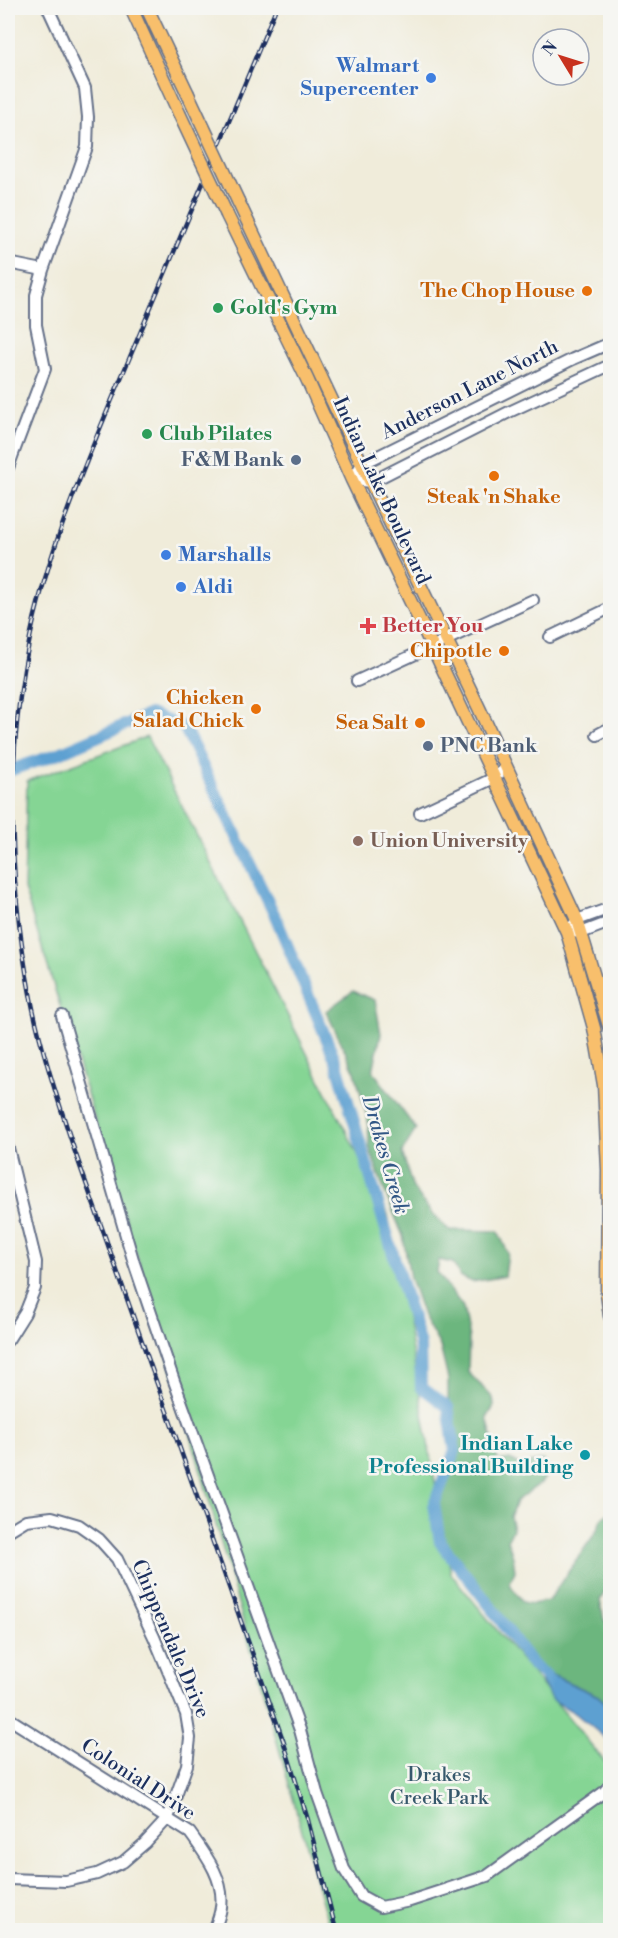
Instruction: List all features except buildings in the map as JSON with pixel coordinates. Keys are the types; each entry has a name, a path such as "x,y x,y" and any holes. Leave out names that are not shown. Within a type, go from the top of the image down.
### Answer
{"main road":[{"name":"Indian Lake Boulevard","path":"131,8 227,215 307,379 351,480 567,932 594,1028 604,1085 608,1170 607,1294 610,1316"},
{"name":"Indian Lake Boulevard","path":"147,8 578,920 610,1029"}],"street":[{"path":"8,468 10,453 45,369 36,325 36,295 87,147 88,117 85,88 48,8"},
{"path":"8,263 43,270"},
{"name":"Anderson Lane North","path":"351,480 362,465 573,359 610,343"},
{"name":"Anderson Lane North","path":"371,482 509,412 610,365"},
{"path":"351,480 371,482"},
{"path":"357,681 533,600"},
{"path":"550,637 610,608"},
{"path":"597,735 610,728"},
{"path":"420,813 494,778 506,768"},
{"path":"567,932 578,920 610,908"},
{"path":"567,932 581,933 610,922"},
{"path":"62,1016 135,1263 174,1381 300,1730 317,1793 344,1869 362,1896 381,1906 410,1901 487,1876 608,1792"},
{"path":"8,1148 36,1262 35,1288 25,1313 8,1340"},
{"name":"Chippendale Drive","path":"8,1531 26,1520 52,1517 79,1525 99,1539 117,1559 154,1637 186,1714 190,1738 187,1765 168,1818 123,1862 97,1874 66,1881 8,1879"},
{"name":"Colonial Drive","path":"8,1718 190,1833 208,1857 219,1881 221,1906 214,1930"}],"green space":[{"name":"Drakes Creek Park","path":"147,737 388,1214 451,1574 610,1768 610,1930 330,1930 179,1393 24,889 27,781"},
{"path":"353,991 375,1000 381,1034 373,1071 416,1129 402,1152 413,1188 428,1209 449,1230 498,1231 508,1253 505,1276 472,1282 460,1276 453,1263 439,1260 437,1272 463,1307 469,1338 468,1372 493,1398 494,1406 487,1418 498,1461 510,1459 520,1465 543,1460 551,1469 541,1483 516,1501 510,1517 513,1529 507,1540 513,1556 515,1571 510,1581 523,1602 532,1604 548,1601 596,1532 602,1518 610,1512 610,1584 600,1600 604,1620 610,1625 610,1707 598,1696 534,1667 440,1542 434,1504 455,1451 448,1407 448,1379 440,1346 423,1316 410,1278 403,1236 369,1146 368,1120 355,1072 326,1011"}],"water":[{"path":"534,1667 598,1696 610,1707 610,1742 575,1713 551,1699"}],"waterway":[{"name":"Drakes Creek","path":"8,771 57,754 150,714 184,727 276,918 337,1064 420,1345 421,1387 448,1407 455,1451 434,1504 440,1542 534,1667 546,1676"}],"railway":[{"path":"276,8 100,429 55,547 42,588 24,670 15,752 13,834 24,958 35,1018 50,1075 74,1149 283,1740 308,1820 336,1930"}],"place":[{"name":"Walmart Supercenter","path":"431,78"},
{"name":"The Chop House","path":"587,291"},
{"name":"Gold's Gym","path":"218,308"},
{"name":"Club Pilates","path":"147,434"},
{"name":"F&M Bank","path":"296,460"},
{"name":"Steak 'n Shake","path":"494,476"},
{"name":"Marshalls","path":"166,555"},
{"name":"Aldi","path":"181,587"},
{"name":"Better You","path":"368,626"},
{"name":"Chipotle","path":"504,651"},
{"name":"Chicken Salad Chick","path":"256,709"},
{"name":"Sea Salt","path":"420,723"},
{"name":"PNC Bank","path":"428,746"},
{"name":"Union University","path":"358,841"},
{"name":"Indian Lake Professional Building","path":"585,1455"}]}
